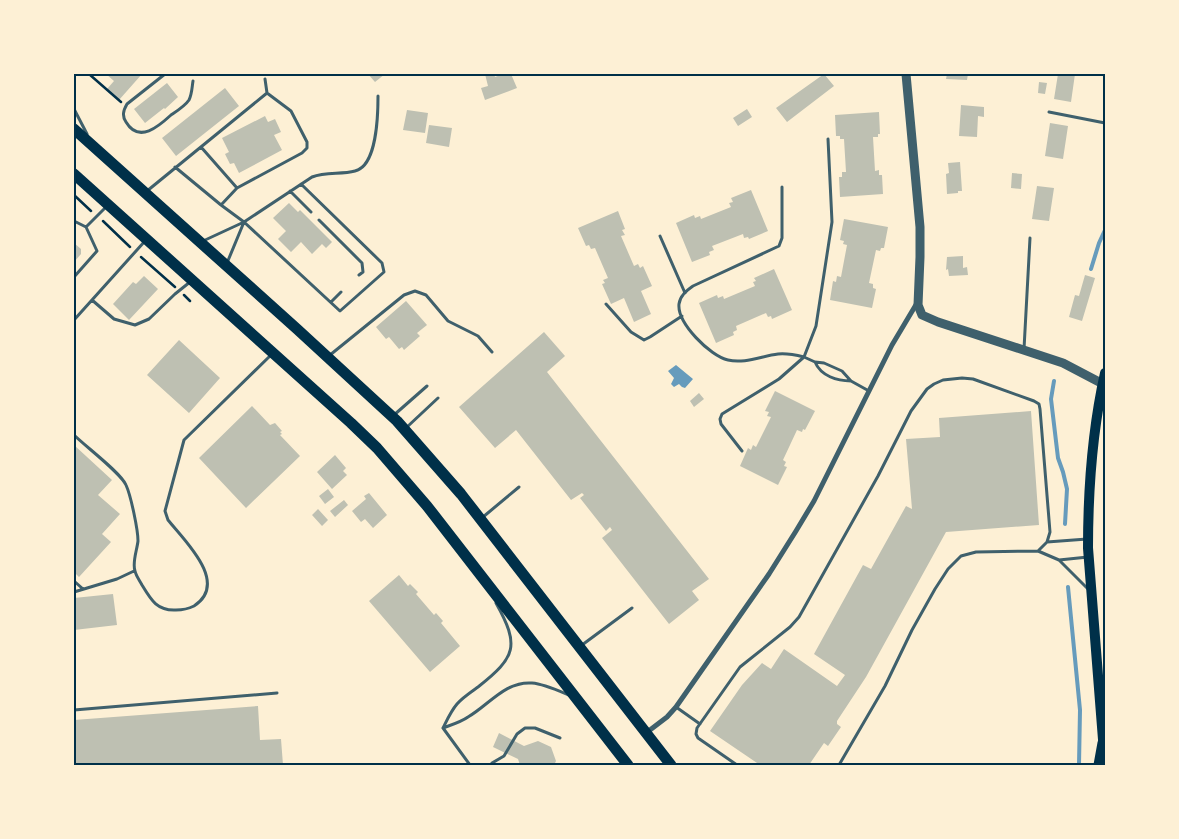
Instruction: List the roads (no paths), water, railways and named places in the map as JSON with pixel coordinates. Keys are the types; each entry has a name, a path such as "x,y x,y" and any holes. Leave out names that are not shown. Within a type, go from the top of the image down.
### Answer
{"highway":[{"path":"74,129 392,416 481,519 671,765"},
{"path":"74,174 377,448 427,506 628,765"},
{"path":"1099,765 1103,743"}],"main road":[{"path":"1105,373 1090,460 1088,539 1091,592 1101,658 1105,765"}],"street":[{"path":"906,74 920,227 920,274 917,303 920,312 926,317 1067,364 1104,384"},
{"path":"646,733 667,717 676,707 796,531 814,501 892,344 917,303"}],"lane":[{"path":"165,74 126,104 124,118 132,130 143,133 156,128 187,102 191,95 193,81"},
{"path":"221,205 237,188 302,153 307,148 306,141 291,111 267,94 265,79"},
{"path":"145,193 267,94"},
{"path":"200,242 244,222 320,173 353,172 365,166 372,152 378,119 378,96"},
{"path":"74,109 95,148"},
{"path":"1048,112 1105,122"},
{"path":"742,451 721,424 722,414 779,379 804,357 816,326 832,222 828,140"},
{"path":"201,147 237,188"},
{"path":"175,167 244,222 340,311 384,272 382,263 301,184"},
{"path":"782,187 782,238 779,246 692,286 679,303 682,316 697,340 716,356 725,360 743,360 783,354 804,357 815,362 824,362 842,371 851,381 868,391"},
{"path":"290,191 311,212"},
{"path":"86,227 109,205"},
{"path":"319,220 362,263 363,272 359,275"},
{"path":"74,221 86,227 97,251 74,277"},
{"path":"226,265 244,222"},
{"path":"660,236 685,293"},
{"path":"1024,350 1030,238"},
{"path":"74,320 147,239"},
{"path":"92,300 114,319 134,325 149,319 192,280"},
{"path":"328,357 404,295 415,291 426,295 447,320 478,336 492,352"},
{"path":"331,302 341,292"},
{"path":"606,304 631,332 644,340 682,316"},
{"path":"74,435 122,478 127,487 138,539 134,570 153,602 163,609 183,610 194,606 203,597 208,583 204,568 168,520 165,511 184,440 273,354"},
{"path":"815,362 818,369 822,372 838,380 851,381"},
{"path":"737,765 698,738 696,731 740,667 790,627 799,617 878,476 911,411 921,396 934,384 953,378 973,379 1038,404 1040,409 1050,532 1047,542 1038,551"},
{"path":"392,416 427,386"},
{"path":"404,429 438,398"},
{"path":"481,519 520,487"},
{"path":"1047,542 1088,539"},
{"path":"839,765 885,686 935,588 961,556 968,553 1038,551 1058,560 1091,592"},
{"path":"1058,560 1088,556"},
{"path":"443,728 457,704 498,671 504,662 512,640 508,624 475,568"},
{"path":"74,592 117,578 134,570"},
{"path":"74,581 83,590"},
{"path":"580,648 632,608"},
{"path":"443,728 468,717 503,691 516,685 537,684 575,697"},
{"path":"74,710 277,693"},
{"path":"676,707 700,724"},
{"path":"443,728 470,765"},
{"path":"492,763 505,755 517,734 525,728 535,728 560,738"}],"water":[{"path":"676,365 693,379 685,388 679,384 674,387 671,384 674,378 668,371"}],"waterway":[{"path":"1091,269 1105,230"},
{"path":"1054,381 1051,399 1058,458 1067,489 1065,524"},
{"path":"1068,587 1080,710 1079,765"}]}
